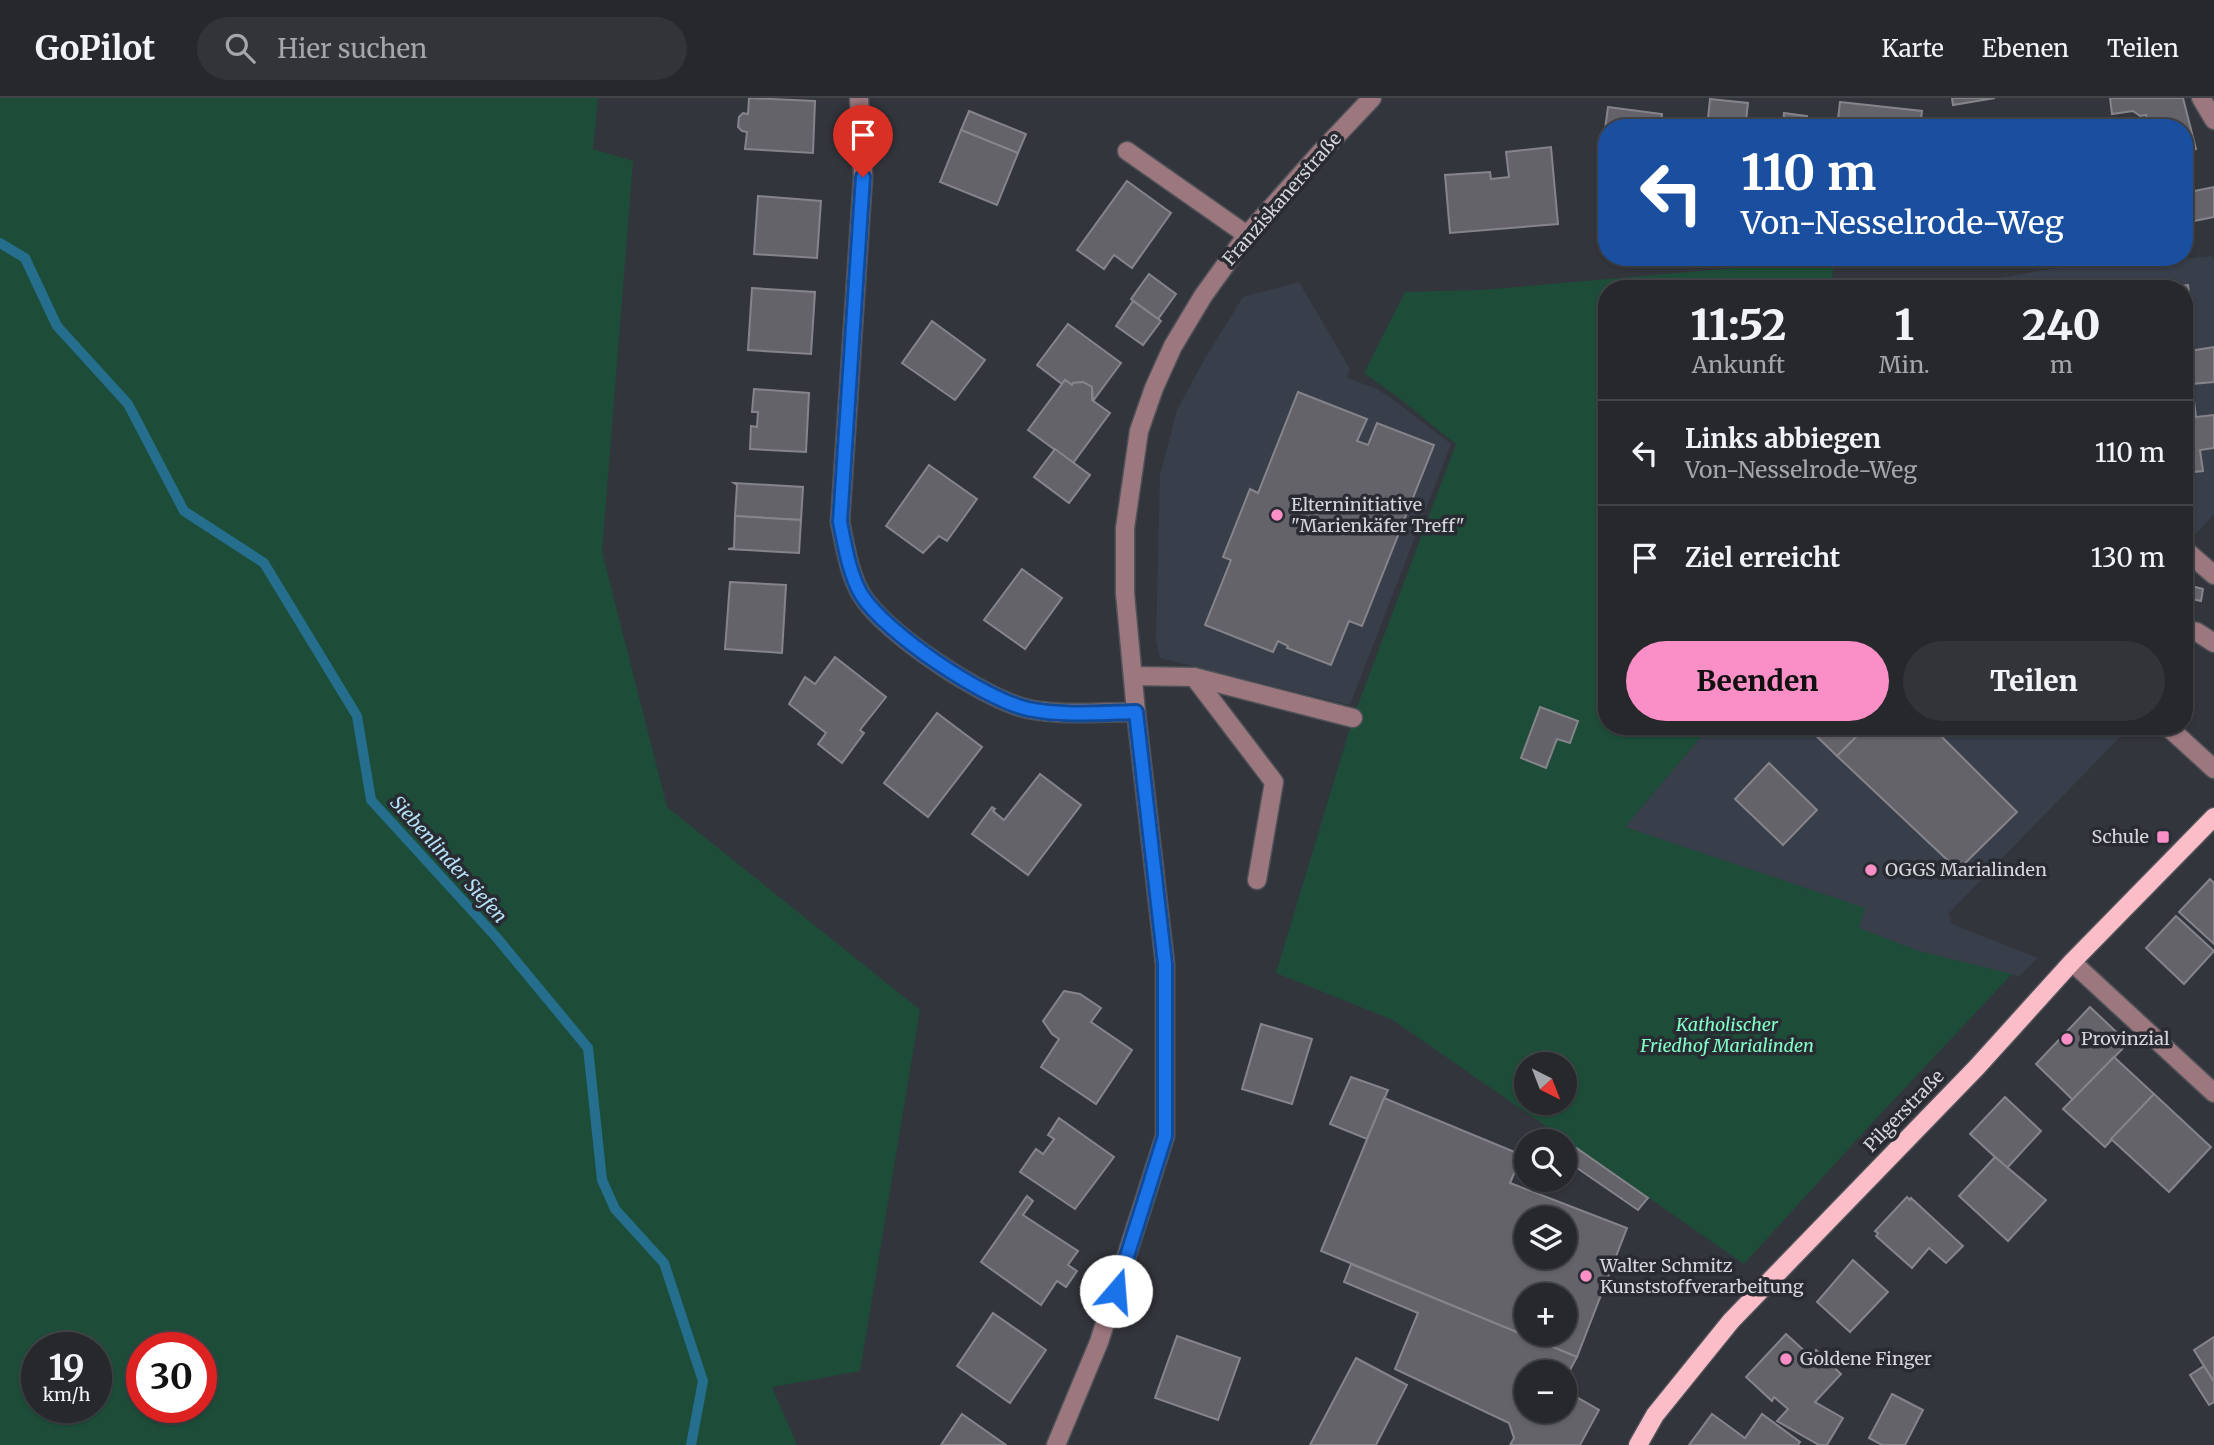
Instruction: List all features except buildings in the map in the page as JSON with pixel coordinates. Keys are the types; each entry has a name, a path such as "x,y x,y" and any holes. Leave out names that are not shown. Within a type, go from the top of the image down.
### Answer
{"main road":[{"name":"Pilgerstraße","path":"1637,1445 1655,1415 1731,1321 1977,1067 2072,962 2214,817"}],"street":[{"path":"859,98 863,177 840,522 848,561 862,595 898,633 939,665 1024,708 1049,712 1136,712"},
{"name":"Franziskanerstraße","path":"1056,1445 1099,1342 1165,1136 1165,964 1125,593 1125,527 1139,431 1172,346 1203,296 1247,235 1372,98"},
{"path":"2201,98 2214,120"},
{"path":"1128,150 1247,235"},
{"path":"2193,557 2214,575"},
{"path":"2193,631 2214,643"},
{"path":"1133,676 1195,677 1353,718"},
{"path":"1195,677 1274,782 1257,880"},
{"path":"2177,735 2214,769"},
{"path":"2072,962 2214,1093"}],"shaded area":[{"path":"2212,256 2214,262 2214,514 2193,537 2193,280 1987,280 2070,266 2193,266 2193,258"},
{"path":"1299,282 1350,369 1347,378 1375,388 1391,398 1451,444 1350,705 1160,658 1156,640 1160,475 1177,410 1243,297"},
{"name":"OGGS Marialinden","path":"1702,735 2122,735 1949,913 1952,924 2038,958 2019,976 1919,951 1858,928 1864,908 1625,827"}],"green space":[{"path":"0,98 598,98 593,149 633,161 602,552 667,807 920,1010 860,1371 772,1387 797,1445 0,1445"},
{"name":"Katholischer Friedhof Marialinden","path":"1758,266 1833,266 1832,280 1598,280 1598,735 1702,735 1625,827 1865,908 1859,928 1919,951 2012,974 1744,1264 1577,1148 1577,1129 1550,1129 1530,1115 1577,1115 1577,1052 1514,1052 1514,1104 1393,1020 1276,973 1353,718 1456,444 1364,373 1405,292 1482,290"}],"waterway":[{"name":"Siebenlinder Siefen","path":"0,243 25,258 57,326 128,404 184,511 264,563 357,716 371,800 497,938 588,1048 602,1180 615,1209 664,1263 703,1381 691,1445"}],"place":[{"name":"Elterninitiative \"Marienkäfer Treff\"","path":"1277,515"},
{"name":"Schule","path":"2163,837"},
{"name":"OGGS Marialinden","path":"1871,870"},
{"name":"Provinzial","path":"2067,1039"},
{"name":"Walter Schmitz Kunststoffverarbeitung","path":"1586,1276"},
{"name":"Goldene Finger","path":"1786,1359"}],"route":[{"path":"863,177 840,522 848,561 862,595 898,633 939,665 1024,708 1049,712 1136,712 1165,964 1165,1136 1116,1291"}]}
